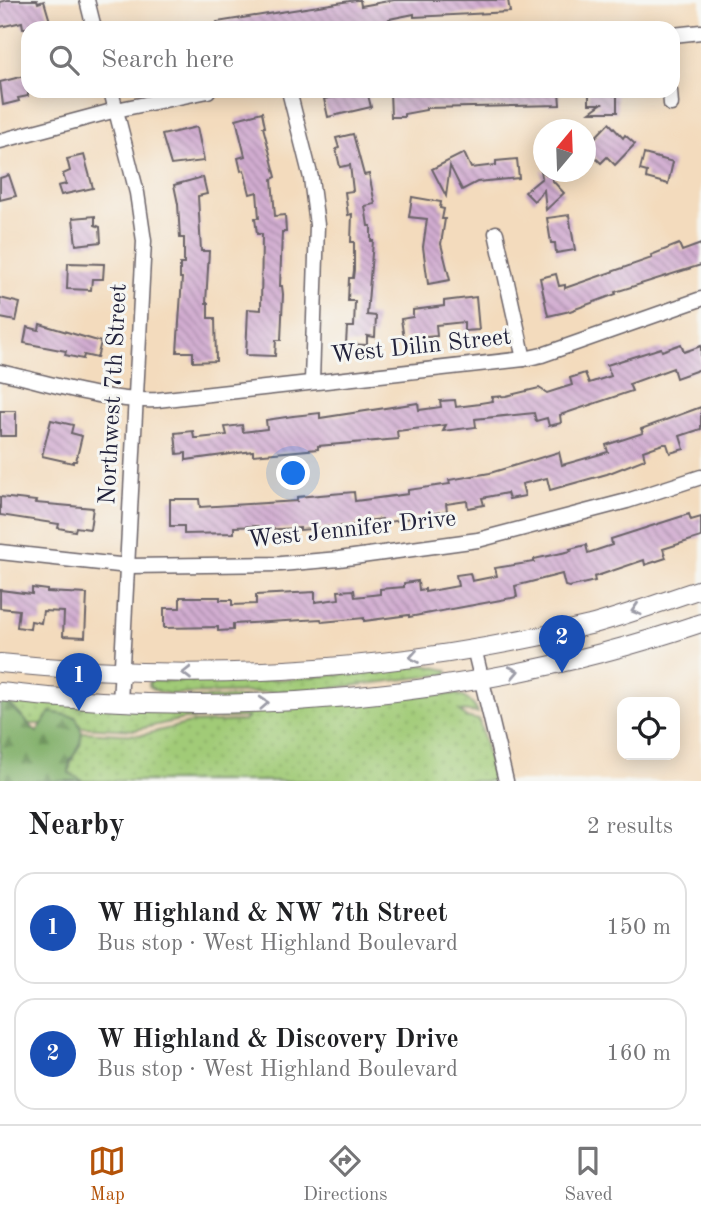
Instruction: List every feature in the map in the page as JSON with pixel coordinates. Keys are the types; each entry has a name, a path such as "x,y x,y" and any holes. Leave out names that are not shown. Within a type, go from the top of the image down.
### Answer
{"main road":[{"path":"0,663 186,674 267,672 397,660 474,648 593,624 701,589"},
{"path":"0,692 120,703 176,705 356,696 482,679 610,650 701,623"}],"street":[{"path":"87,0 92,21"},
{"path":"680,34 701,32"},
{"name":"Northwest 7th Street","path":"113,98 144,227 120,703"},
{"path":"0,141 116,110 174,98"},
{"path":"291,98 316,202 312,381"},
{"path":"496,233 524,359"},
{"name":"West Dilin Street","path":"0,372 136,401 524,359 701,299"},
{"name":"West Jennifer Drive","path":"0,552 128,566 292,563 339,559 478,540 627,501 701,477"},
{"path":"474,648 506,781"}],"green space":[{"path":"424,665 447,670 448,674 326,689 273,692 170,694 149,686 149,681 293,679"},
{"path":"458,694 472,704 478,713 460,711 465,717 479,720 494,781 83,781 69,773 82,732 142,735 190,723 244,721 248,717 184,719 135,730 79,727 76,717 50,712 43,724 28,724 7,701"},
{"path":"0,700 6,701 37,732 50,712 76,717 82,732 80,745 70,761 69,773 83,781 0,781"}],"building":[{"path":"356,0 360,0 361,6 394,0 508,0 510,12 414,17 414,14 389,19 390,21 223,21"},
{"path":"44,1 50,21 21,21 0,27 0,2"},
{"path":"21,77 19,101 3,105 0,82"},
{"path":"369,98 371,107 328,117 324,99"},
{"path":"390,98 560,98 560,105 426,108 404,114 404,117 391,117"},
{"path":"589,98 617,98 617,112 590,112 601,104 589,104"},
{"path":"262,112 263,127 276,177 272,179 275,216 285,215 286,232 282,232 281,340 276,340 275,356 246,355 248,309 261,310 262,234 257,234 255,218 259,218 257,192 250,194 238,158 245,156 236,119"},
{"path":"609,123 623,138 625,135 635,144 615,165 607,157 601,163 596,158 596,137"},
{"path":"197,127 204,161 171,165 162,135"},
{"path":"353,134 364,175 369,174 375,204 365,206 373,241 367,315 376,316 375,337 367,336 367,345 346,344 347,327 354,327 355,301 348,301 349,278 353,278 354,270 354,242 351,242 352,214 348,215 345,192 353,191 350,165 340,167 336,138"},
{"path":"464,153 471,168 517,159 519,178 477,182 462,190 450,166 446,196 432,169"},
{"path":"644,154 673,162 668,184 646,178 647,172 640,170"},
{"path":"84,155 93,188 61,195 58,186 66,184 63,174 70,171 67,159"},
{"path":"9,175 16,196 0,200 0,178"},
{"path":"203,177 207,194 198,196 201,251 209,251 206,303 208,318 215,318 216,361 193,362 193,352 177,352 182,278 180,264 184,264 184,238 180,238 174,185"},
{"path":"537,182 554,182 564,193 546,210 544,190 534,201 525,192"},
{"path":"412,197 441,202 440,208 444,209 442,219 445,219 441,244 450,280 428,284 423,247 427,219 409,217"},
{"path":"569,215 575,250 556,253 555,243 551,243 547,218"},
{"path":"95,216 95,225 100,227 101,242 76,245 73,218"},
{"path":"679,244 682,251 701,244 701,265 615,292 616,294 570,311 548,316 540,278 556,274 559,286 565,285 565,288 652,258 651,255"},
{"path":"68,263 104,264 103,279 92,279 91,290 67,289"},
{"path":"476,297 479,330 464,331 464,322 436,325 437,336 404,339 401,319 413,317 413,310 444,306 444,301"},
{"path":"0,298 20,303 16,321 0,318"},
{"path":"40,324 101,342 97,358 84,355 83,359 65,355 66,351 24,343 27,327 39,330"},
{"path":"681,344 684,352 701,346 701,369 676,378 673,368 629,384 632,391 560,415 561,423 549,426 547,418 536,421 534,413 475,419 476,427 443,431 446,425 397,431 398,439 318,446 318,449 253,455 253,451 186,460 186,453 177,454 175,433 193,431 194,438 227,435 225,427 242,425 243,432 267,429 266,420 293,416 320,413 320,418 418,403 419,410 441,407 440,401 455,400 456,407 480,404 493,401 492,397 539,388 547,393 572,385 570,378 585,373 589,383 611,376 607,365"},
{"path":"701,407 701,429 680,436 684,449 670,453 667,444 663,444 643,451 645,459 607,474 550,490 547,478 522,484 525,496 509,499 507,493 482,498 484,505 468,508 467,501 446,504 447,511 383,523 382,519 357,522 357,525 300,530 234,527 234,533 184,534 184,526 170,526 170,499 199,499 200,507 297,501 297,497 354,492 355,501 408,494 408,490 450,484 449,480 490,473 559,452 562,465 608,452 606,445 643,433 641,429"},
{"path":"0,411 16,411 16,436 0,436"},
{"path":"51,420 73,425 71,433 82,436 76,461 73,463 42,456"},
{"path":"0,497 93,508 90,529 76,527 75,531 58,528 59,524 0,515"},
{"path":"689,514 691,520 701,517 701,537 663,549 666,558 645,565 644,560 594,577 595,581 569,587 565,586 562,574 515,586 517,597 409,617 364,621 364,618 233,624 233,630 218,631 218,627 164,628 164,608 180,608 180,597 220,597 220,600 232,600 232,605 256,604 256,595 315,592 315,602 339,599 338,591 354,590 355,597 380,594 380,589 404,587 404,583 418,581 419,590 425,589 425,592 458,586 456,575 470,573 472,581 497,576 495,568 534,562 534,559 586,545 588,553 612,545 611,539"},
{"path":"32,588 47,592 87,594 85,637 63,636 64,612 43,611 41,623 31,621 30,629 17,627 19,610 0,608 0,590 32,594"}],"place":[{"name":"W Highland & Discovery Drive","path":"562,673"},
{"name":"W Highland & NW 7th Street","path":"79,711"}]}
